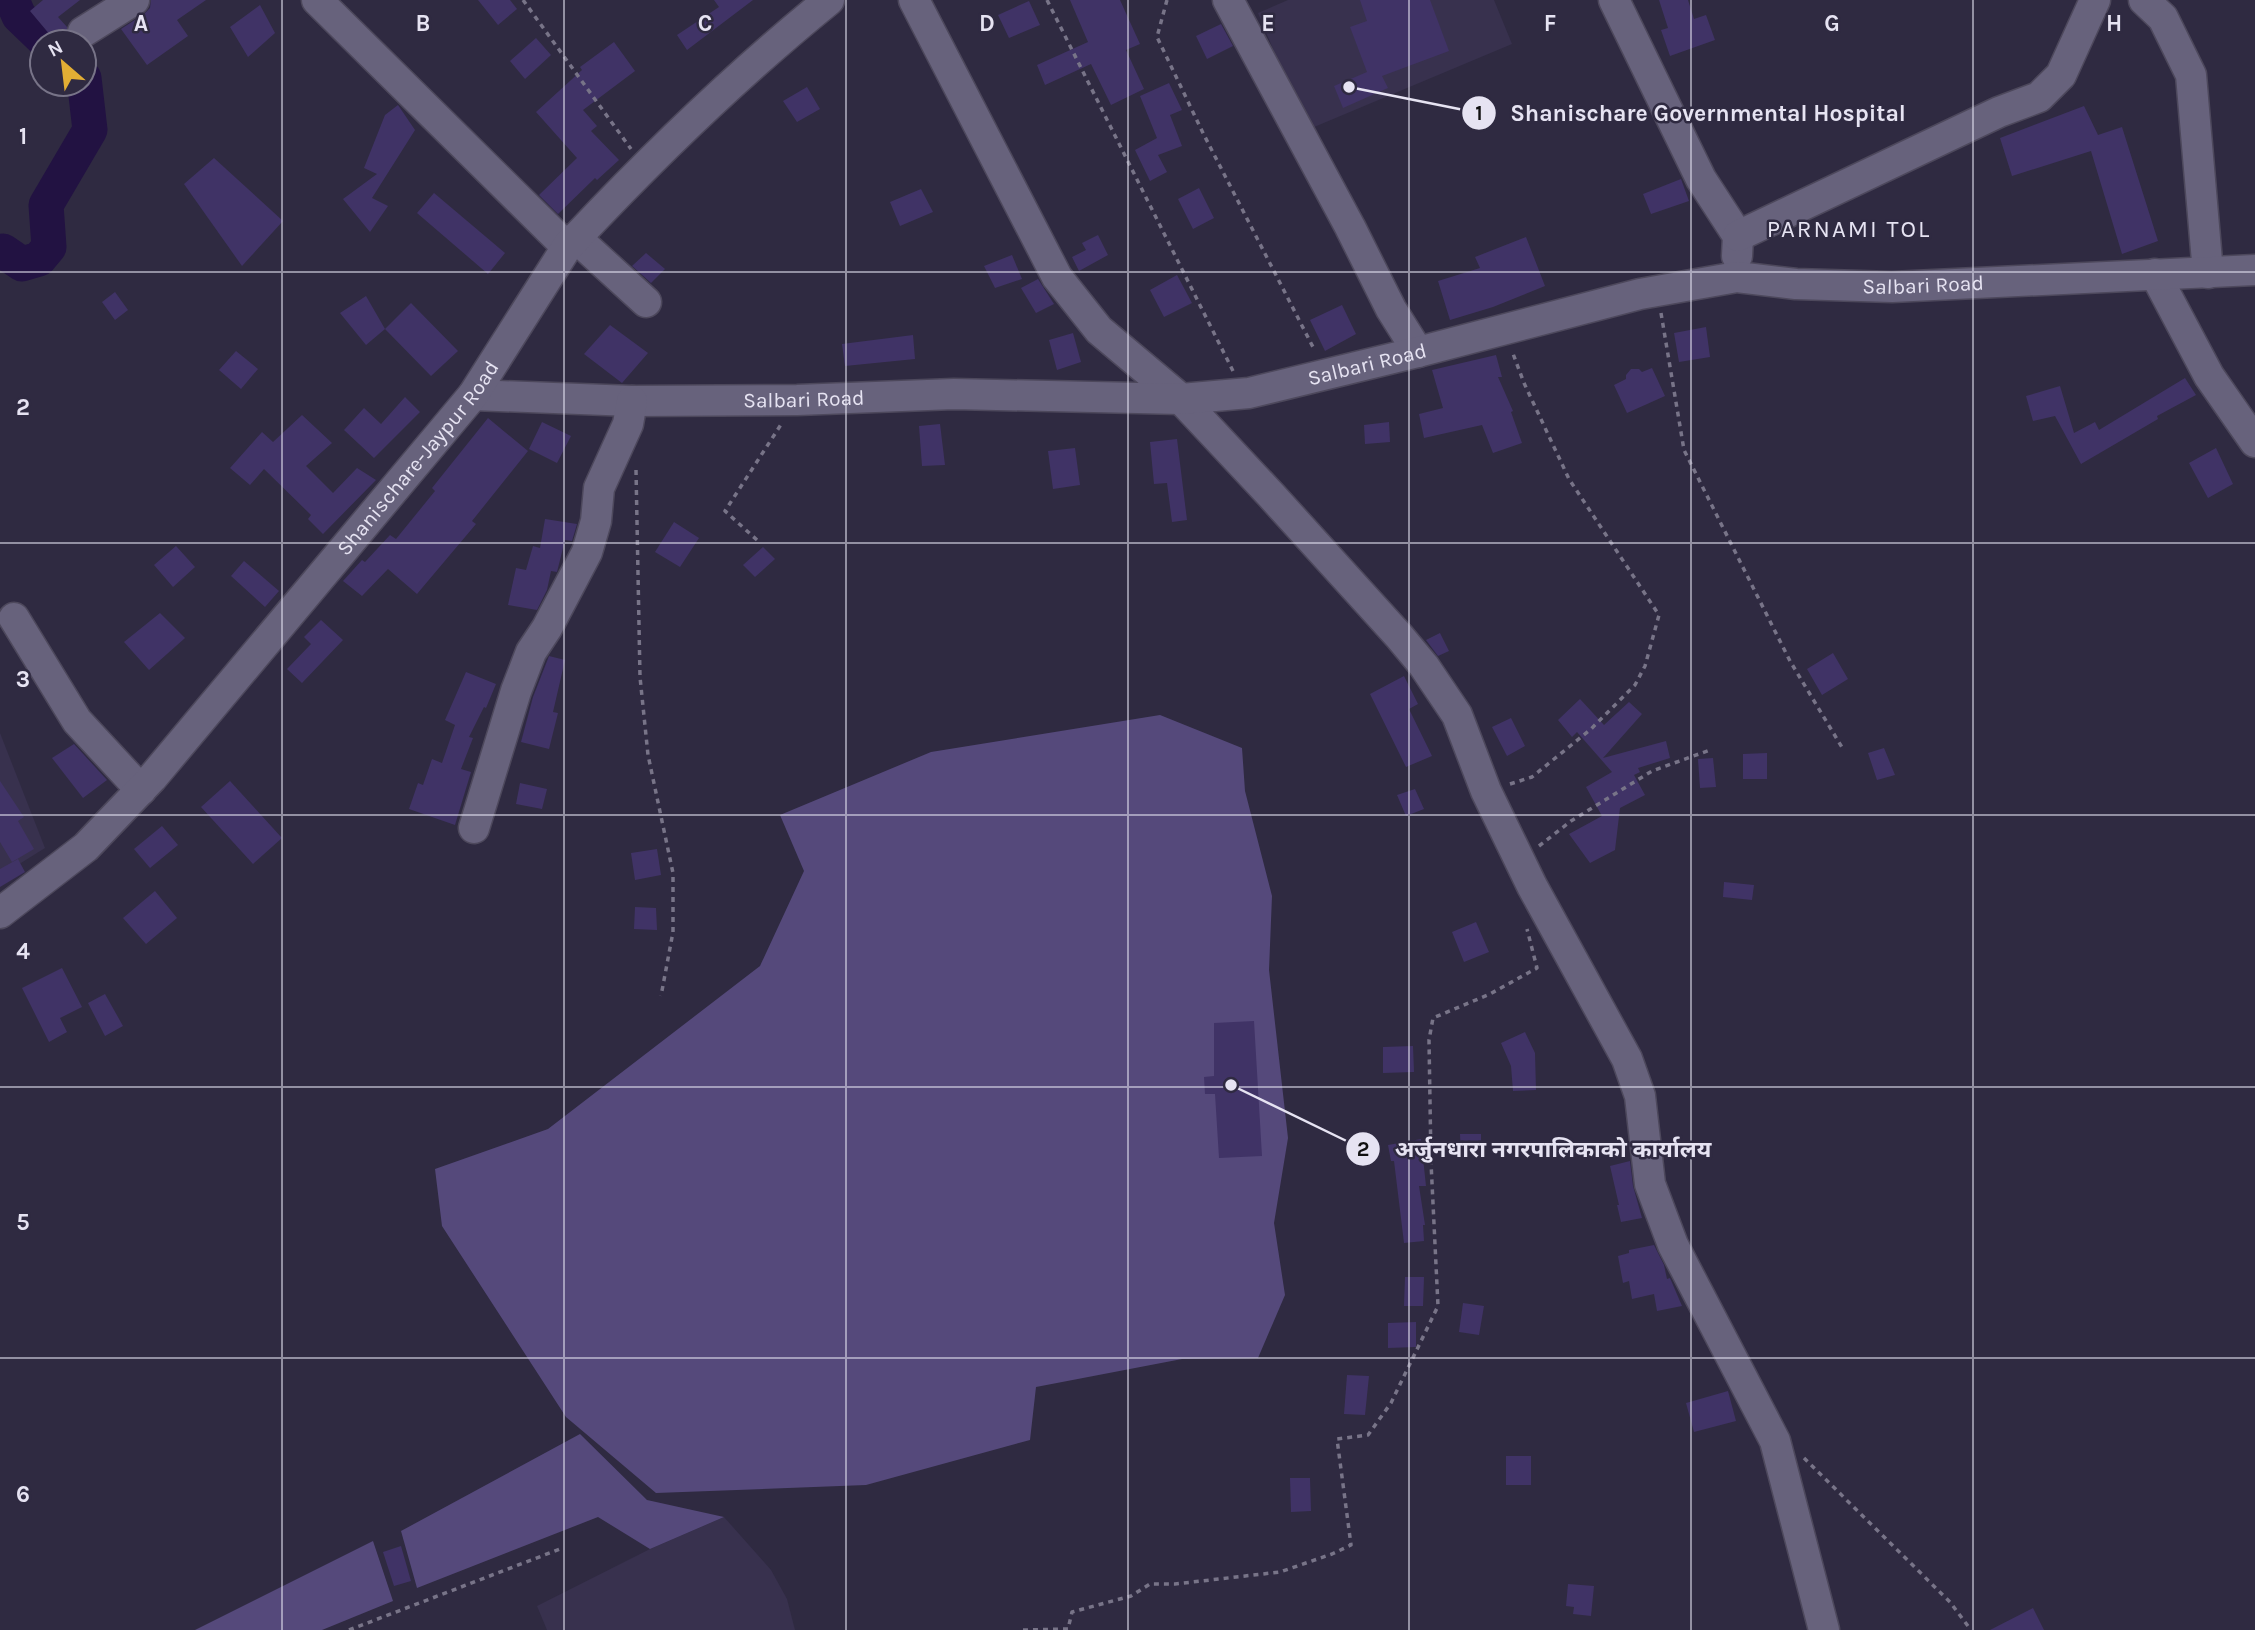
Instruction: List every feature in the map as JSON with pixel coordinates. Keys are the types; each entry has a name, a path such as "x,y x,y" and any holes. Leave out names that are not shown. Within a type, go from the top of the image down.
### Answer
{"street":[{"path":"89,28 134,0"},
{"path":"317,0 572,242 646,302"},
{"name":"Shanischare-Jaypur Road","path":"0,913 86,847 141,790 473,395 572,242 644,166 776,43 829,0"},
{"path":"914,0 1058,277 1099,330 1181,399 1399,636 1424,666 1457,715 1486,791 1627,1059 1640,1096 1650,1184 1672,1245 1775,1441 1824,1630"},
{"path":"1216,0 1243,29"},
{"path":"1228,0 1391,309 1418,352"},
{"path":"1614,0 1701,179 1738,236 1737,278"},
{"path":"1738,236 1999,112 2039,97 2061,75 2095,0"},
{"path":"2144,0 2163,19 2191,75 2208,273"},
{"name":"Salbari Road","path":"473,395 632,401 797,400 954,394 1181,399 1248,393 1657,291 1737,278 1796,284 1892,287 2255,270"},
{"path":"2155,274 2209,376 2255,442"},
{"path":"474,828 516,691 531,652 547,628 587,552 596,521 599,488 628,424 632,401"},
{"path":"13,618 77,720 141,790"}],"path":[{"path":"523,0 644,166"},
{"path":"1048,0 1223,348 1234,373 1225,395"},
{"path":"1167,0 1157,37 1203,135 1327,374"},
{"path":"1657,291 1684,450 1790,661 1843,749"},
{"path":"1486,791 1532,777 1591,729 1635,685 1645,666 1659,615 1569,479 1524,383 1503,330"},
{"path":"757,540 725,511 797,400"},
{"path":"636,464 640,677 648,755 673,873 673,932 661,996"},
{"path":"1521,861 1571,821 1651,771 1710,750"},
{"path":"1023,1630 1068,1629 1072,1612 1131,1596 1150,1584 1175,1584 1279,1572 1332,1555 1351,1545 1337,1439 1368,1434 1391,1403 1438,1306 1429,1040 1433,1018 1490,994 1537,968 1524,920"},
{"path":"1775,1441 1802,1456 1950,1602 1971,1630"},
{"path":"349,1630 560,1549"}],"shaded area":[{"path":"1288,0 1494,0 1512,44 1307,130 1258,13"},
{"path":"1160,715 1242,748 1245,791 1272,896 1269,970 1288,1138 1274,1223 1285,1295 1258,1358 1182,1359 1036,1387 1030,1440 866,1485 656,1493 566,1417 442,1226 435,1169 548,1129 760,966 804,871 780,815 931,752"},
{"path":"0,733 45,848 0,876"},
{"path":"580,1434 647,1500 724,1517 650,1549 598,1517 417,1588 401,1531"},
{"path":"724,1517 771,1570 787,1599 795,1630 547,1630 537,1606 650,1549"},
{"path":"373,1541 393,1601 322,1630 195,1630"}],"building":[{"path":"43,0 80,0 58,17 67,28 44,28 30,11"},
{"path":"151,0 206,0 177,20 188,36 147,65 121,29 144,14 150,8"},
{"path":"478,0 510,0 517,9 498,25"},
{"path":"714,0 753,0 687,50 677,35 719,7"},
{"path":"1070,0 1120,0 1140,44 1126,50 1144,89 1111,105 1091,64 1045,85 1037,65 1088,42"},
{"path":"1360,0 1430,0 1449,51 1382,76 1388,88 1343,108 1334,86 1367,72 1350,27 1367,21"},
{"path":"1659,0 1688,0 1694,19 1706,15 1715,40 1670,56 1661,30 1668,28"},
{"path":"1029,1 1040,25 1009,38 998,15"},
{"path":"260,5 275,33 248,57 230,27"},
{"path":"1221,24 1233,46 1207,59 1196,36"},
{"path":"536,38 551,55 525,79 510,61"},
{"path":"614,42 635,71 583,110 597,126 591,131 619,160 597,180 595,178 558,214 539,195 577,158 536,112 582,70 580,67"},
{"path":"1169,83 1182,110 1170,115 1182,146 1158,155 1167,172 1150,181 1135,150 1157,138 1140,96"},
{"path":"807,87 820,109 797,122 783,101"},
{"path":"398,105 415,130 372,198 388,206 370,232 343,199 377,174 364,168 385,115"},
{"path":"2084,106 2098,135 2122,127 2158,241 2122,254 2091,151 2012,176 2000,138"},
{"path":"214,158 283,221 242,266 184,184"},
{"path":"1681,179 1689,201 1651,214 1643,194"},
{"path":"1199,188 1214,218 1193,229 1178,199"},
{"path":"921,189 933,212 900,226 890,202"},
{"path":"434,193 505,253 488,274 417,213"},
{"path":"1098,235 1108,255 1079,271 1072,257 1086,250 1082,243"},
{"path":"1526,237 1545,286 1493,307 1450,320 1438,281 1480,268 1475,257"},
{"path":"646,253 665,269 651,283 632,266"},
{"path":"1012,255 1022,279 995,288 984,266"},
{"path":"1177,275 1192,303 1164,317 1150,290"},
{"path":"1038,279 1054,304 1036,313 1021,288"},
{"path":"115,292 128,310 115,320 102,302"},
{"path":"366,296 385,329 366,345 340,313"},
{"path":"411,303 458,351 431,376 385,329"},
{"path":"1342,305 1356,334 1325,351 1310,320"},
{"path":"610,325 648,353 622,383 584,354"},
{"path":"1706,327 1710,357 1679,362 1674,333"},
{"path":"1073,333 1081,362 1057,370 1049,340"},
{"path":"913,335 915,359 845,366 842,344"},
{"path":"236,351 258,369 241,389 219,370"},
{"path":"1496,355 1502,377 1498,377 1513,411 1511,412 1522,443 1493,453 1482,425 1424,438 1419,414 1443,408 1432,370"},
{"path":"1652,368 1665,396 1627,413 1614,385 1626,379 1631,369 1639,369 1642,372"},
{"path":"2185,378 2196,395 2081,464 2055,416 2033,421 2026,396 2060,386 2074,433 2095,422 2099,430"},
{"path":"405,397 420,412 374,458 344,430 364,408 381,424"},
{"path":"302,415 332,443 306,466 333,493 357,468 376,480 323,534 308,519 311,515 264,469 250,485 230,468 262,432 273,442"},
{"path":"488,418 528,451 472,521 476,524 417,594 388,569 362,596 343,581 390,535 396,539 435,491 432,488"},
{"path":"542,422 571,436 557,463 529,449"},
{"path":"1389,422 1390,442 1365,444 1364,425"},
{"path":"940,424 945,465 922,466 919,426"},
{"path":"1177,439 1187,520 1172,522 1167,483 1154,484 1150,442"},
{"path":"1075,448 1080,485 1053,489 1048,451"},
{"path":"2216,448 2233,484 2208,498 2189,463"},
{"path":"545,519 577,524 572,541 565,540 557,572 551,571 547,590 537,610 508,605 516,568 526,570 533,546 540,548"},
{"path":"674,522 699,538 680,567 655,552"},
{"path":"176,546 195,567 173,587 154,565"},
{"path":"763,547 775,559 755,577 743,565"},
{"path":"244,561 279,591 265,607 231,576"},
{"path":"160,613 185,638 149,670 124,642"},
{"path":"321,620 343,640 302,683 287,669 311,644 304,637"},
{"path":"1440,633 1449,651 1438,656 1426,640"},
{"path":"1833,653 1848,679 1822,695 1807,669"},
{"path":"549,656 565,660 553,712 558,713 549,749 521,742 533,697"},
{"path":"466,672 496,684 469,737 473,738 461,769 471,772 455,825 409,809 418,783 423,785 432,759 442,763 455,725 445,720"},
{"path":"1404,676 1418,704 1409,709 1432,756 1406,767 1370,694"},
{"path":"1580,699 1604,725 1629,702 1642,714 1603,758 1666,741 1670,758 1638,768 1640,772 1634,775 1645,795 1620,808 1615,850 1590,863 1569,834 1602,816 1586,787 1612,772 1577,732 1572,737 1558,720"},
{"path":"1511,718 1525,746 1507,756 1492,727"},
{"path":"74,744 107,780 83,798 52,758"},
{"path":"1884,748 1895,775 1877,780 1868,753"},
{"path":"1767,753 1767,779 1743,779 1743,754"},
{"path":"1713,758 1716,787 1700,788 1698,759"},
{"path":"0,781 24,817 18,821 34,849 12,862 0,842"},
{"path":"230,781 282,838 253,864 201,807"},
{"path":"520,783 547,789 542,809 516,804"},
{"path":"1415,789 1424,809 1406,816 1397,795"},
{"path":"162,826 178,845 150,868 134,849"},
{"path":"657,849 661,875 635,880 631,853"},
{"path":"18,859 25,872 0,887 0,869"},
{"path":"1724,882 1754,885 1752,900 1723,897"},
{"path":"155,891 177,918 146,944 123,918"},
{"path":"635,907 656,908 657,930 634,929"},
{"path":"1476,922 1489,952 1464,962 1452,932"},
{"path":"62,968 82,1007 60,1018 67,1032 49,1042 22,988"},
{"path":"105,994 123,1026 105,1036 88,1003"},
{"path":"1254,1021 1262,1156 1219,1158 1215,1094 1205,1094 1204,1077 1214,1076 1214,1023"},
{"path":"1525,1032 1535,1053 1536,1090 1513,1091 1511,1066 1501,1043"},
{"path":"1413,1046 1414,1072 1383,1073 1383,1047"},
{"path":"1460,1134 1481,1134 1481,1154 1461,1155"},
{"path":"1421,1139 1426,1186 1419,1186 1425,1225 1424,1241 1404,1243 1394,1161 1391,1161 1388,1145"},
{"path":"1630,1161 1633,1186 1642,1218 1621,1222 1610,1166"},
{"path":"1654,1245 1664,1265 1667,1279 1670,1278 1682,1306 1657,1311 1654,1294 1632,1299 1629,1281 1623,1283 1618,1256 1629,1253 1629,1250"},
{"path":"1405,1277 1424,1277 1423,1306 1404,1306"},
{"path":"1463,1303 1484,1306 1479,1335 1459,1332"},
{"path":"1416,1322 1416,1347 1388,1348 1388,1323"},
{"path":"1347,1375 1369,1376 1365,1415 1344,1414"},
{"path":"1728,1391 1736,1421 1694,1432 1686,1403"},
{"path":"1506,1456 1531,1456 1531,1485 1506,1485"},
{"path":"1290,1478 1310,1478 1311,1511 1291,1512"},
{"path":"401,1546 411,1581 394,1586 383,1552"},
{"path":"1568,1584 1594,1586 1591,1616 1573,1614 1574,1607 1566,1606"},
{"path":"2033,1608 2044,1630 1990,1630"}],"waterway":[{"path":"12,0 19,16 31,28"},
{"path":"0,252 3,251 22,264 39,259 49,247 46,205 90,130 86,98"}],"place":[{"name":"Shanischare Governmental Hospital","path":"1349,87"},
{"name":"अर्जुनधारा नगरपालिकाको कार्यालय","path":"1231,1085"}],"district":[{"name":"PARNAMI TOL","path":"1849,229"}]}
